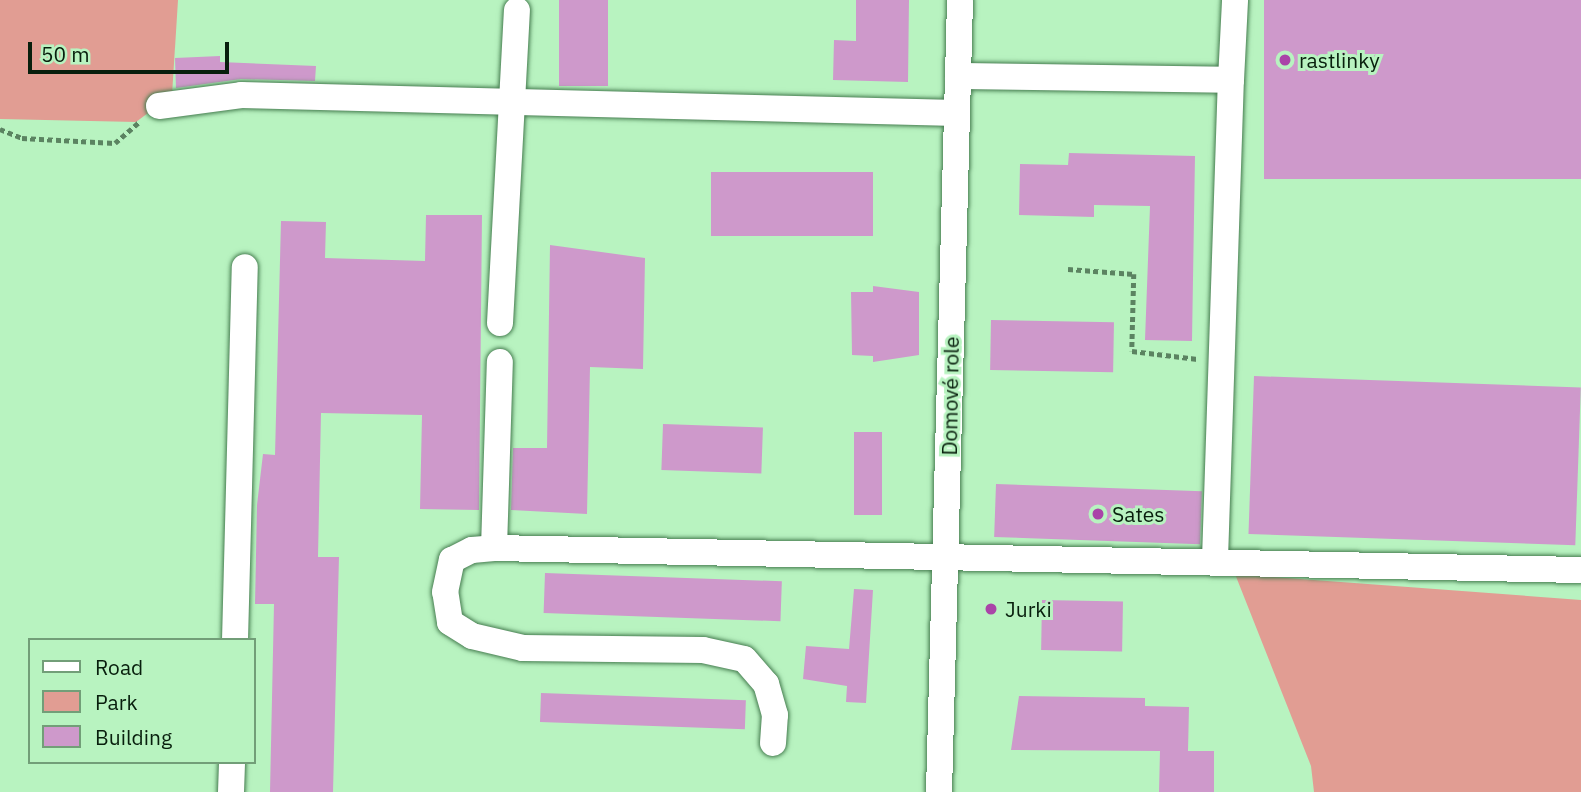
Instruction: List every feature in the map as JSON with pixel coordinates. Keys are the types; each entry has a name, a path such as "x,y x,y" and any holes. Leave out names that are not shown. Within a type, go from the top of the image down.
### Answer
{"street":[{"name":"Domové role","path":"939,792 960,0"},
{"path":"1216,559 1235,0"},
{"path":"500,323 517,10"},
{"path":"958,76 1231,80"},
{"path":"159,106 241,95 957,113"},
{"path":"235,638 245,267"},
{"path":"494,548 500,362"},
{"path":"773,743 775,715 766,684 744,659 703,650 523,648 472,636 450,622 444,592 452,560 472,550 494,548 1216,559 1581,570"},
{"path":"231,792 232,764"}],"path":[{"path":"0,129 22,138 115,143 159,106"},
{"path":"1068,269 1134,274 1132,351 1222,361"}],"green space":[{"path":"0,0 178,0 172,95 136,122 0,119"},
{"path":"1235,574 1581,600 1581,792 1314,792 1311,766"}],"building":[{"path":"559,0 608,0 608,86 559,86"},
{"path":"856,0 909,0 908,82 833,80 834,40 856,41"},
{"path":"1264,0 1581,0 1581,179 1264,179"},
{"path":"220,56 220,62 316,66 315,81 241,79 176,88 175,58"},
{"path":"1069,153 1195,156 1192,341 1145,340 1150,206 1094,205 1094,217 1019,215 1020,164 1068,165"},
{"path":"711,172 873,172 873,236 711,236"},
{"path":"426,215 482,215 479,510 420,509 422,415 321,413 318,557 339,557 333,792 270,792 274,604 255,604 257,505 263,454 275,455 281,221 326,222 325,258 425,261"},
{"path":"550,245 645,258 643,369 590,367 587,514 511,510 513,448 547,448"},
{"path":"873,286 919,292 919,355 873,362 873,356 852,355 851,292 873,292"},
{"path":"991,320 1114,322 1113,372 990,370"},
{"path":"1254,376 1581,387 1575,545 1248,534"},
{"path":"663,424 763,427 761,473 661,470"},
{"path":"854,432 882,432 882,515 854,515"},
{"name":"Sates","path":"996,484 1202,491 1200,544 994,537"},
{"path":"545,573 782,581 780,621 544,613"},
{"path":"854,589 873,590 866,703 846,702 847,686 803,679 806,646 849,649"},
{"path":"1042,600 1123,601 1122,651 1041,650"},
{"path":"541,693 746,700 745,729 540,722"},
{"path":"1019,696 1145,698 1145,706 1189,707 1188,751 1214,751 1214,792 1159,792 1160,751 1011,750"}],"place":[{"name":"rastlinky","path":"1285,60"},
{"name":"Sates","path":"1098,514"},
{"name":"Jurki","path":"991,609"}]}
